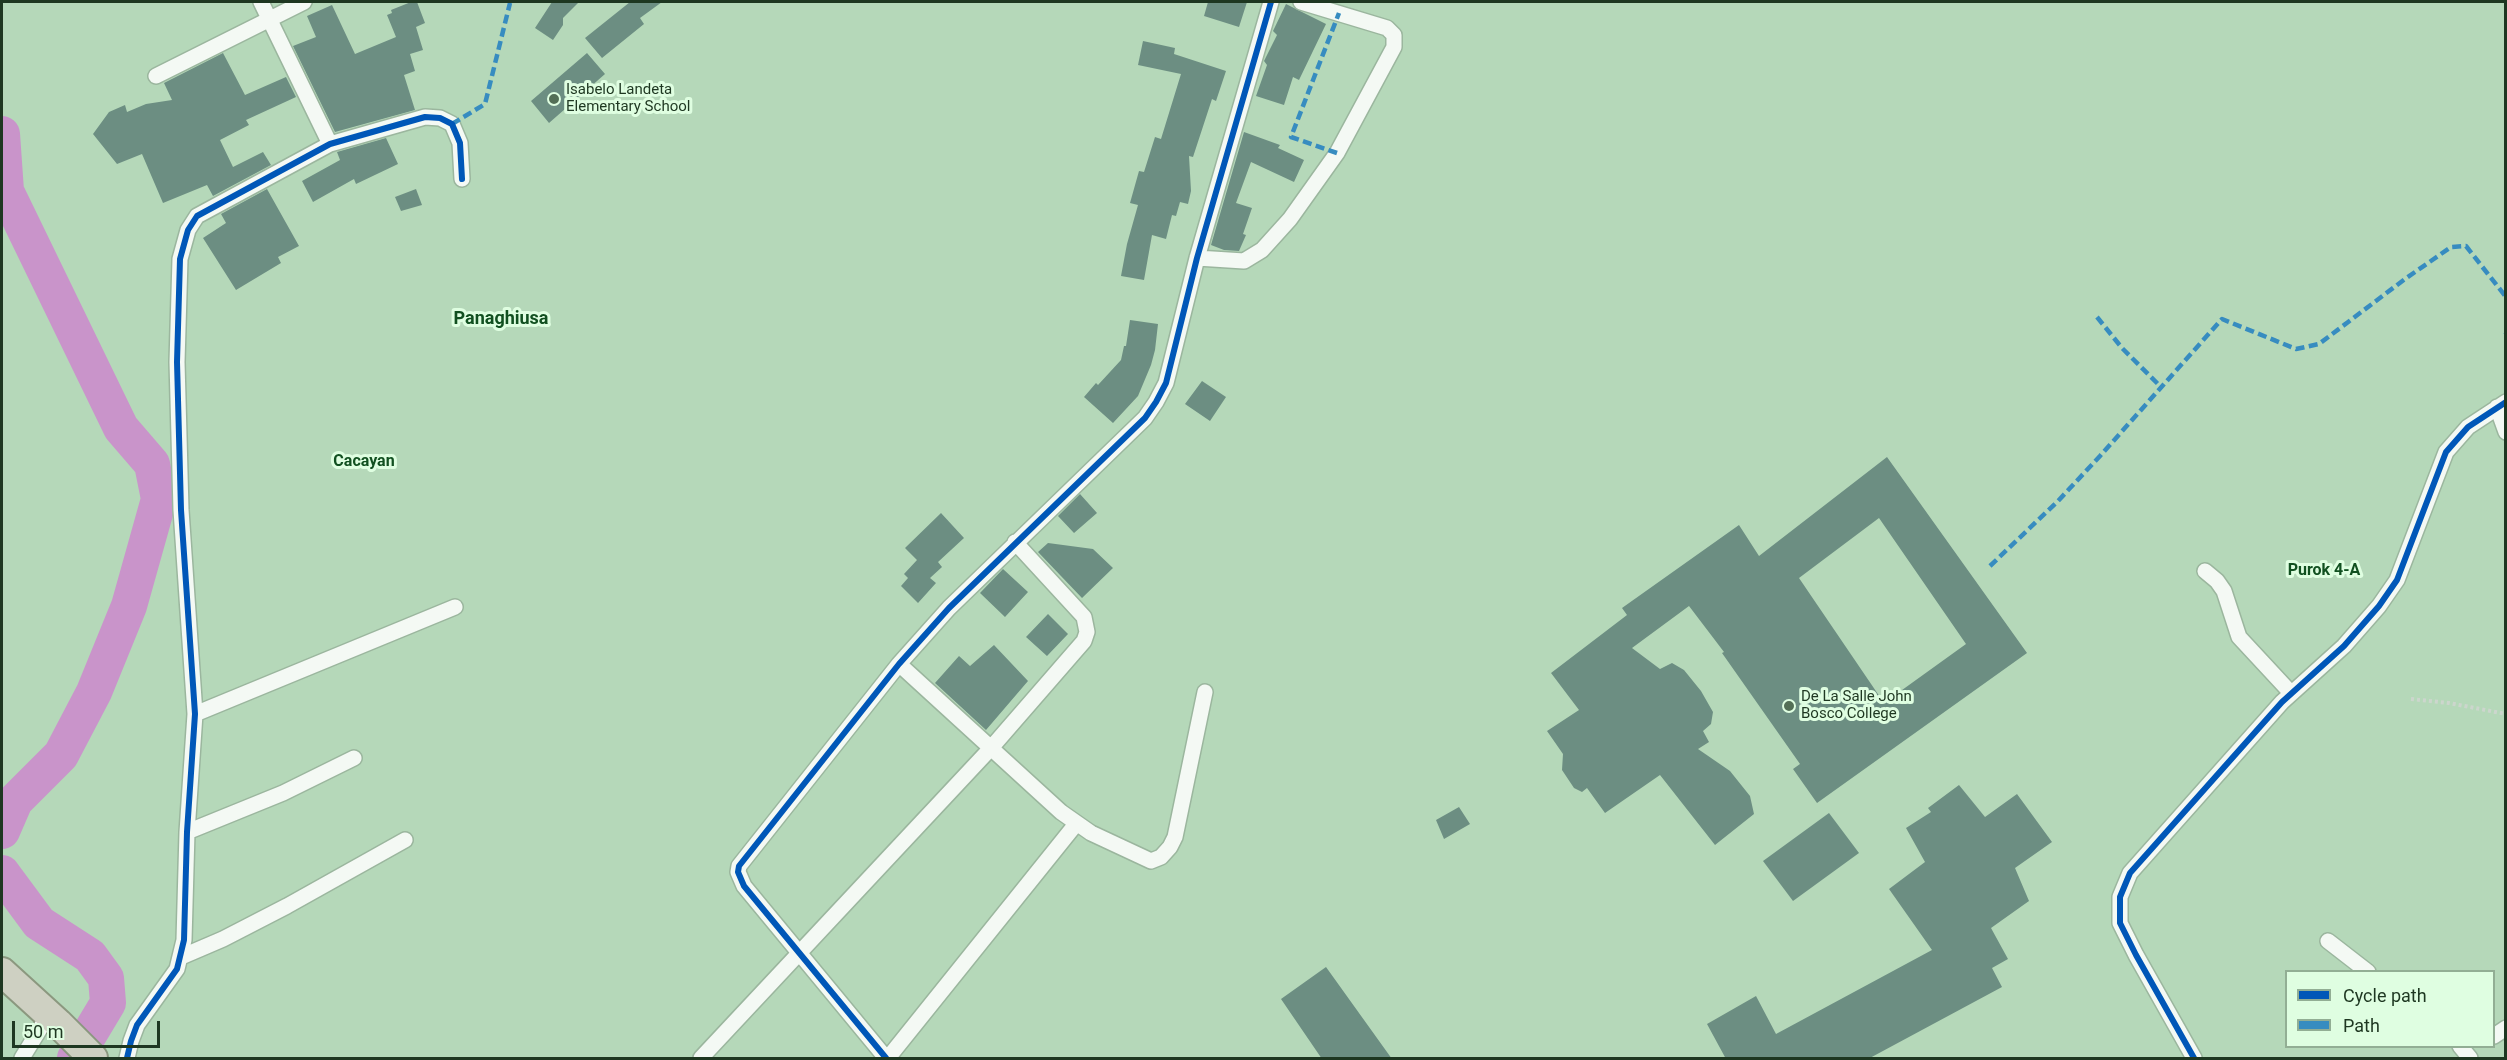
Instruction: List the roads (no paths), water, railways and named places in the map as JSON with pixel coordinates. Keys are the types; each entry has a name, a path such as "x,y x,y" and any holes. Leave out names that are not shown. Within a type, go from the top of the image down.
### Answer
{"highway":[{"path":"2,972 54,1018 93,1059"}],"street":[{"path":"261,2 330,144"},
{"path":"156,76 304,2"},
{"path":"1076,824 887,1059 744,886 738,873 739,866 899,664 955,602 1145,418 1156,402 1166,383 1197,258 1271,2"},
{"path":"1197,258 1244,261 1262,250 1290,219 1337,153 1394,47 1394,35 1387,28 1301,2"},
{"path":"127,1059 137,1025 172,976 182,957 185,923 187,832 195,714 178,429 179,295 183,247 188,230 197,216 330,144 425,117 440,118 452,124 460,144 462,179"},
{"path":"2194,1059 2126,937 2120,922 2120,897 2130,873 2137,862 2291,693 2344,646 2379,606 2397,580 2446,452 2469,427 2501,404 2505,432"},
{"path":"701,1059 991,748 1084,641 1088,632 1084,617 1015,542"},
{"path":"2205,571 2217,580 2224,591 2239,637 2291,693"},
{"path":"195,714 455,607"},
{"path":"899,664 1076,824 1150,861 1161,857 1175,837 1205,692"},
{"path":"187,832 283,793 354,758"},
{"path":"182,957 287,906 405,840"},
{"path":"2328,941 2365,970"},
{"path":"22,1059 54,1018"}],"waterway":[{"path":"2,134 6,191 121,428 152,464 159,499 129,606 94,692 61,755 15,801 2,831"},
{"path":"2,873 39,923 90,956 106,978 108,1003 75,1058"}],"place":[{"name":"Isabelo Landeta Elementary School","path":"554,99"},
{"name":"De La Salle John Bosco College","path":"1789,706"}],"district":[{"name":"Panaghiusa","path":"501,319"},
{"name":"Cacayan","path":"364,462"},
{"name":"Purok 4-A","path":"2324,571"}]}
